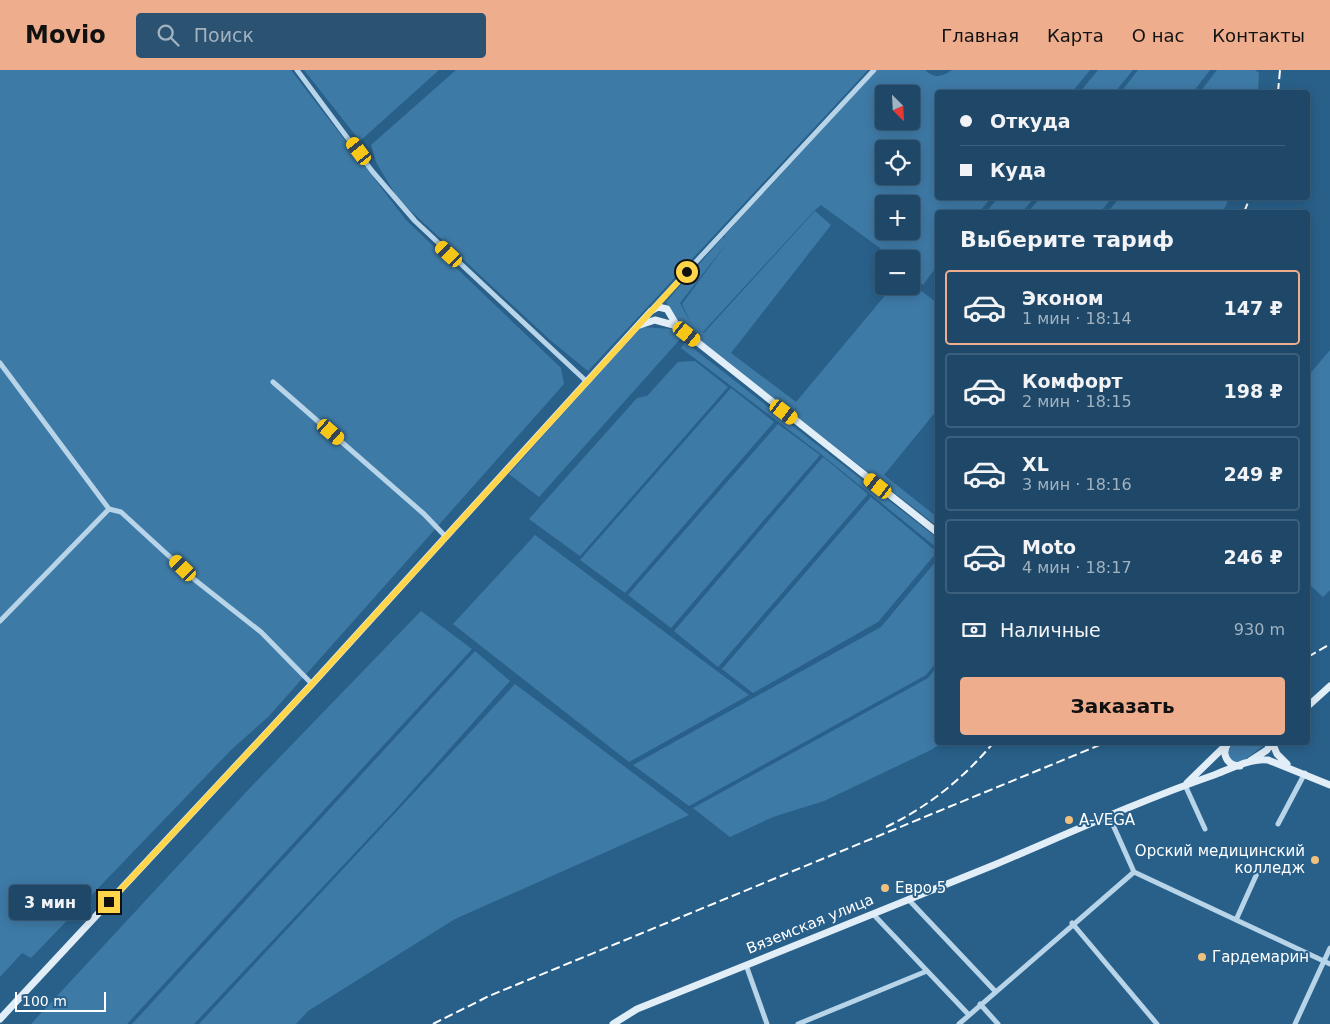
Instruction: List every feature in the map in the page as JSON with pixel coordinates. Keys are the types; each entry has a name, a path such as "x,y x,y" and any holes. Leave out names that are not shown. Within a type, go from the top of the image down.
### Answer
{"main road":[{"path":"0,1019 312,684 650,311 658,307 667,308 677,326 935,531"},
{"path":"635,328 644,322 655,320 677,326"},
{"path":"1310,703 1330,686"},
{"path":"1185,785 1225,745"},
{"path":"1226,745 1224,750 1227,760 1234,765 1265,760 1305,773"},
{"path":"1242,765 1267,750 1270,745"},
{"path":"1274,745 1281,759 1330,785"},
{"name":"Вяземская улица","path":"613,1024 637,1010 746,965 1185,785 1242,765"}],"street":[{"path":"297,70 372,171 415,222 586,381"},
{"path":"650,311 874,70"},
{"path":"0,363 109,510 121,512 195,580 261,632 312,684"},
{"path":"273,382 424,514 446,536"},
{"path":"0,621 109,510"},
{"path":"1278,824 1305,773"},
{"path":"1185,785 1205,829"},
{"path":"1109,816 1134,872 1330,964"},
{"path":"1236,920 1259,868"},
{"path":"959,1024 1134,872"},
{"path":"908,899 995,991"},
{"path":"873,914 969,1015"},
{"path":"1072,924 1158,1024"},
{"path":"1295,1024 1330,948"},
{"path":"746,965 767,1024"},
{"path":"798,1024 927,971"},
{"path":"980,1004 998,1024"}],"shaded area":[{"path":"0,70 291,70 406,220 561,368 564,384 269,716 231,750 31,958 22,953 0,977"},
{"path":"304,70 439,70 360,141"},
{"path":"456,70 868,70 588,371 550,340 398,199 376,162 371,145"},
{"path":"877,70 925,70 932,75 938,76 952,70 1090,70 1074,90 935,90 935,200 989,200 981,210 935,210 935,269 923,285 920,282 920,250 883,250 821,205 815,210 703,332 691,324 704,333 815,211 831,225 731,353 796,402 885,295 920,295 920,290 935,301 935,412 884,475 935,515 935,524 678,324 666,302 723,237 726,239 724,236","holes":["728,242 682,304 691,324 680,303"]},
{"path":"1098,70 1133,70 1117,90 1082,90"},
{"path":"1138,70 1210,70 1195,90 1123,90"},
{"path":"1217,70 1255,70 1259,73 1258,90 1202,90"},
{"path":"996,200 1032,200 1024,210 988,210"},
{"path":"1038,200 1110,200 1102,210 1030,210"},
{"path":"1117,200 1228,200 1224,210 1110,210"},
{"path":"640,327 672,329 682,337 539,497 509,474"},
{"path":"685,342 935,536 935,546 822,455 681,348"},
{"path":"1330,350 1330,590 1323,597 1310,585 1310,374"},
{"path":"695,361 728,387 580,556 529,519 637,398 647,396 678,362"},
{"path":"731,388 774,422 625,593 580,560"},
{"path":"778,424 820,455 671,628 628,595"},
{"path":"823,457 868,494 718,667 674,631"},
{"path":"871,497 935,550 935,554 878,622 753,693 722,669"},
{"path":"535,535 749,695 629,762 453,624"},
{"path":"935,562 935,664 926,675 689,806 633,765 881,627"},
{"path":"421,611 472,649 127,1024 31,1024 250,788"},
{"path":"475,651 510,681 396,809 194,1024 132,1024"},
{"path":"935,669 935,745 938,745 931,750 824,801 773,817 730,837 693,808 928,678"},
{"path":"515,684 689,815 455,919 308,1011 296,1024 199,1024"},
{"path":"1232,745 1264,745 1243,761 1237,762 1229,757"}],"railway":[{"path":"1278,90 1280,70"},
{"path":"1245,210 1249,200"},
{"path":"1310,656 1330,644"},
{"path":"886,827 931,801 970,768 991,745"},
{"path":"433,1024 489,996 1100,745"}],"place":[{"name":"A-VEGA","path":"1069,820"},
{"name":"Орский медицинский колледж","path":"1315,860"},
{"name":"Евро 5","path":"885,888"},
{"name":"Гардемарин","path":"1202,957"}],"route":[{"path":"109,902 312,684 687,272"}]}
